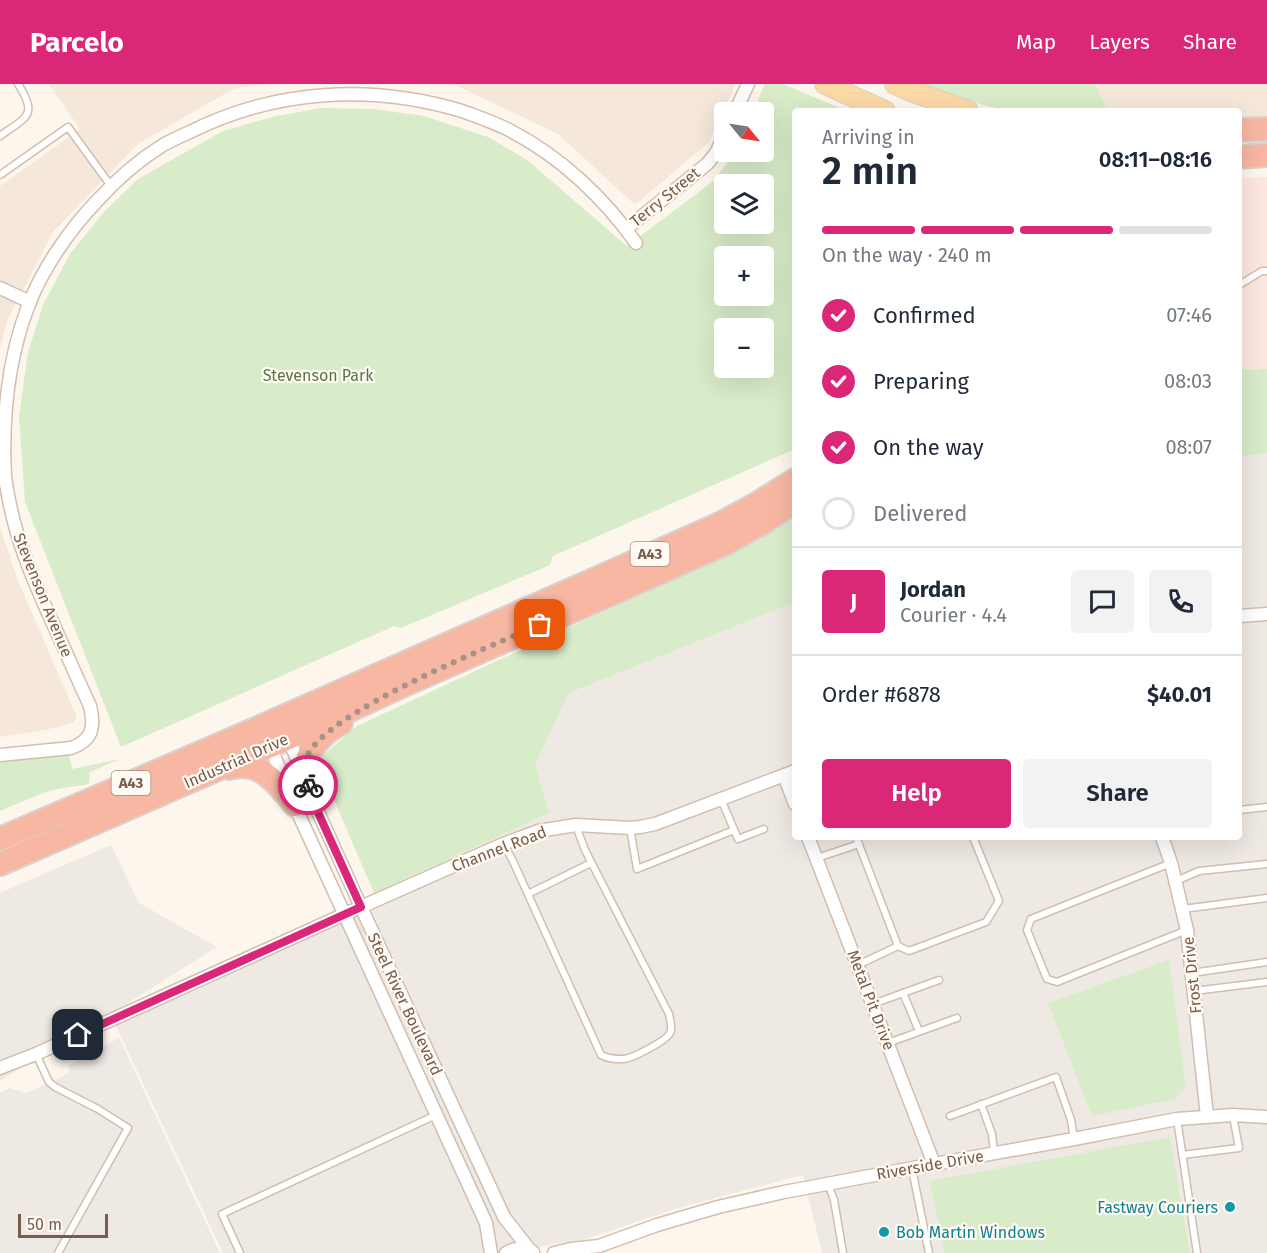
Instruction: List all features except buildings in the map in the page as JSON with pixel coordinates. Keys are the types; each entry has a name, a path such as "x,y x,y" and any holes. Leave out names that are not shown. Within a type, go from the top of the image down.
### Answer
{"highway":[{"path":"1242,130 1267,129"},
{"path":"1242,157 1267,155"},
{"name":"Industrial Drive","path":"0,864 210,772 275,732 718,525 792,482"},
{"name":"Industrial Drive","path":"0,839 275,732 404,686 724,544 792,503"},
{"path":"210,772 239,765 256,768 303,801 307,757 314,746 335,726 404,686"}],"main road":[{"path":"825,84 878,108"},
{"path":"895,84 959,108"}],"street":[{"path":"740,102 748,84"},
{"name":"Stevenson Avenue","path":"0,755 71,748 80,745 92,731 93,720 90,706 30,572 15,527 5,480 6,398 14,348 30,302 53,257 83,216 111,186 137,164 164,144 209,122 250,107 301,95 327,92 402,95 441,104 476,116 511,131 542,150 600,198 636,243"},
{"name":"Terry Street","path":"626,229 707,164 714,155"},
{"path":"0,288 30,302"},
{"path":"1242,616 1267,614"},
{"name":"Steel River Boulevard","path":"275,732 345,914 486,1223 491,1253"},
{"name":"Steel River Boulevard","path":"275,732 303,801 361,907 504,1217 532,1251"},
{"name":"Channel Road","path":"0,1068 36,1054 503,844 538,831 576,825 630,828 656,824 790,773"},
{"name":"Metal Pit Drive","path":"809,840 934,1164"},
{"name":"Frost Drive","path":"1163,840 1176,881 1187,930 1207,1116"},
{"name":"Riverside Drive","path":"554,1253 571,1249 594,1249 657,1225 718,1207 828,1184 1177,1119 1233,1115 1267,1117"},
{"path":"506,1253 517,1249 532,1251"}],"lane":[{"path":"0,136 25,119 28,113 29,105 18,84"},
{"path":"0,175 68,127 111,186"},
{"path":"1242,283 1262,271 1267,271"},
{"path":"721,799 738,839 764,829"},
{"path":"1242,810 1267,807"},
{"path":"503,844 512,859 601,1055 608,1059 627,1059 663,1041 670,1033 669,1014 591,863 576,825"},
{"path":"630,828 637,869 734,830"},
{"path":"816,858 857,840 898,946 909,951 986,922 999,901 974,840"},
{"path":"528,894 591,863"},
{"path":"1171,863 1030,919 1027,930 1047,979 1057,982 1187,930"},
{"path":"1176,881 1200,871 1267,864"},
{"path":"1183,909 1267,898"},
{"path":"857,965 898,946"},
{"path":"1192,973 1267,962"},
{"path":"872,1004 939,980"},
{"path":"1194,991 1267,982"},
{"path":"903,993 920,1032"},
{"path":"887,1043 957,1018"},
{"path":"36,1054 49,1082 55,1087 98,1109 128,1128 58,1253"},
{"path":"950,1116 1056,1077 1071,1120 1074,1139"},
{"path":"981,1104 992,1134 994,1153"},
{"path":"240,1253 222,1214 437,1115"},
{"path":"1182,1155 1239,1148 1233,1115"},
{"path":"1177,1119 1197,1253"},
{"path":"912,1168 929,1253"},
{"path":"828,1184 834,1200 843,1253"}],"shaded area":[{"path":"49,84 264,84 233,89 138,144 53,232 7,321 0,348 0,186 80,129"},
{"path":"446,84 736,84 728,102 714,102 714,131 709,142 635,205 558,134 457,86"},
{"path":"1095,84 1267,84 1267,118 1242,119 1242,108 1107,108"},
{"path":"1267,177 1267,370 1242,372 1242,178"},
{"path":"1267,453 1267,1253 822,1253 803,1175 681,1207 586,1239 543,1246 526,1253 223,1253 110,1013 0,1081 0,893 111,845 139,903 217,947 117,1010 550,813 535,765 569,693 792,602 792,840 1242,840 1242,457"},
{"path":"0,527 17,578 76,719 73,723 45,730 0,737"},
{"path":"119,1038 220,1253 0,1253 0,1093 9,1088 27,1093 60,1078 70,1071 67,1066"}],"green space":[{"name":"Stevenson Park","path":"765,84 783,84 840,108 792,108 792,450 553,556 550,565 401,628 394,626 121,747 25,502 19,416 28,352 43,305 70,254 104,212 138,179 223,131 272,117 320,108 373,109 424,116 488,137 527,160 627,246 714,180 714,234 774,234 774,174 718,174 728,162 774,162 774,102 757,102"},
{"path":"919,84 1095,84 1107,108 997,108"},
{"path":"1267,369 1267,453 1242,457 1242,370"},
{"path":"792,514 792,603 569,693 535,765 550,813 374,893 317,760 357,726 742,547"},
{"path":"29,747 68,750 72,769 120,759 88,773 90,774 89,784 40,794 0,811 0,748"},
{"path":"1169,960 1186,1087 1174,1099 1092,1116 1048,1003"},
{"path":"1170,1137 1190,1253 944,1253 930,1181"}],"way so far":[{"path":"308,785 307,757 323,736 335,726 404,686 540,625"}],"place":[{"name":"Fastway Couriers","path":"1230,1207"},
{"name":"Bob Martin Windows","path":"884,1232"}],"route":[{"path":"78,1035 361,907 311,797 308,785"}]}
